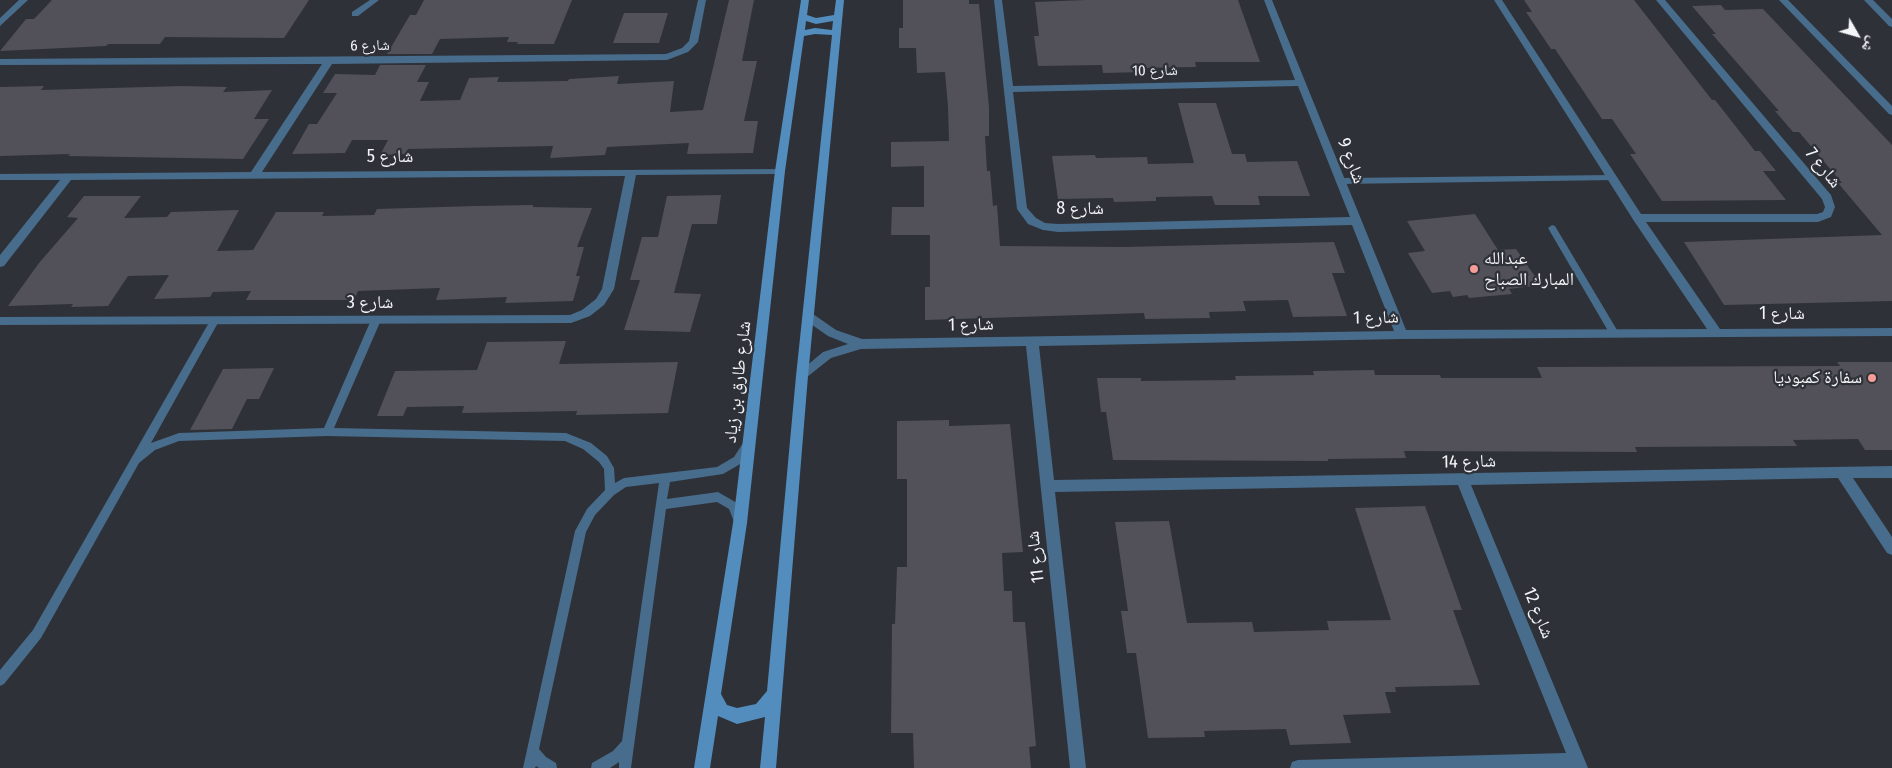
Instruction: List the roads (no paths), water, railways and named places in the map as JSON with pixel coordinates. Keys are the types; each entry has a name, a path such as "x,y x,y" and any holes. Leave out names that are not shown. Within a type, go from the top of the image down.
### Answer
{"main road":[{"name":"شارع طارق بن زياد","path":"701,765 740,523 780,171 805,0"},
{"path":"768,768 802,376 840,0"},
{"path":"803,17 816,21 839,17"},
{"path":"800,34 815,31 837,33"},
{"path":"713,692 716,702 722,710 732,715 743,716 754,714 768,704 774,693 776,683"}],"street":[{"path":"0,23 24,0"},
{"name":"شارع 6","path":"0,62 667,57 685,50 693,42 702,0"},
{"name":"شارع 8","path":"998,0 1022,209 1027,217 1043,226 1058,228 1356,222"},
{"name":"شارع 9","path":"1268,0 1402,335"},
{"path":"1498,0 1638,218 1716,332"},
{"name":"شارع 7","path":"1638,218 1818,218 1827,214 1830,207 1827,198 1660,0"},
{"path":"1784,0 1892,112"},
{"path":"1868,0 1892,24"},
{"path":"254,175 329,61"},
{"name":"شارع 10","path":"1009,89 1302,83"},
{"name":"شارع 5","path":"0,177 780,171"},
{"name":"شارع 3","path":"0,321 565,320 586,313 600,302 608,289 631,172"},
{"path":"0,263 68,177"},
{"name":"شارع 1","path":"809,317 832,333 861,344"},
{"name":"شارع 1","path":"802,376 827,355 861,344 1402,335 1892,332"},
{"name":"شارع 11","path":"1032,342 1078,768"},
{"name":"شارع 14","path":"1047,486 1462,481 1892,472"},
{"path":"1843,474 1892,549"},
{"name":"شارع 12","path":"1298,768 1578,765 1462,481"}],"lane":[{"path":"355,14 375,0"},
{"path":"1341,181 1612,178"},
{"path":"1552,228 1614,333"},
{"path":"327,432 376,320"},
{"path":"0,680 37,634 214,321"},
{"path":"134,461 151,447 170,438 327,432 566,437 587,446 604,460 609,468 610,492"},
{"path":"528,768 581,531 591,512 610,492 624,484 719,471 738,460 748,443"},
{"path":"625,768 630,743 665,478"},
{"path":"661,505 718,497 733,506 740,523"},
{"path":"597,768 618,756 630,743"},
{"path":"532,750 541,762 551,768"}],"place":[{"name":"عبدالله المبارك الصباح","path":"1474,269"},
{"name":"سفارة كمبوديا","path":"1872,378"}]}
